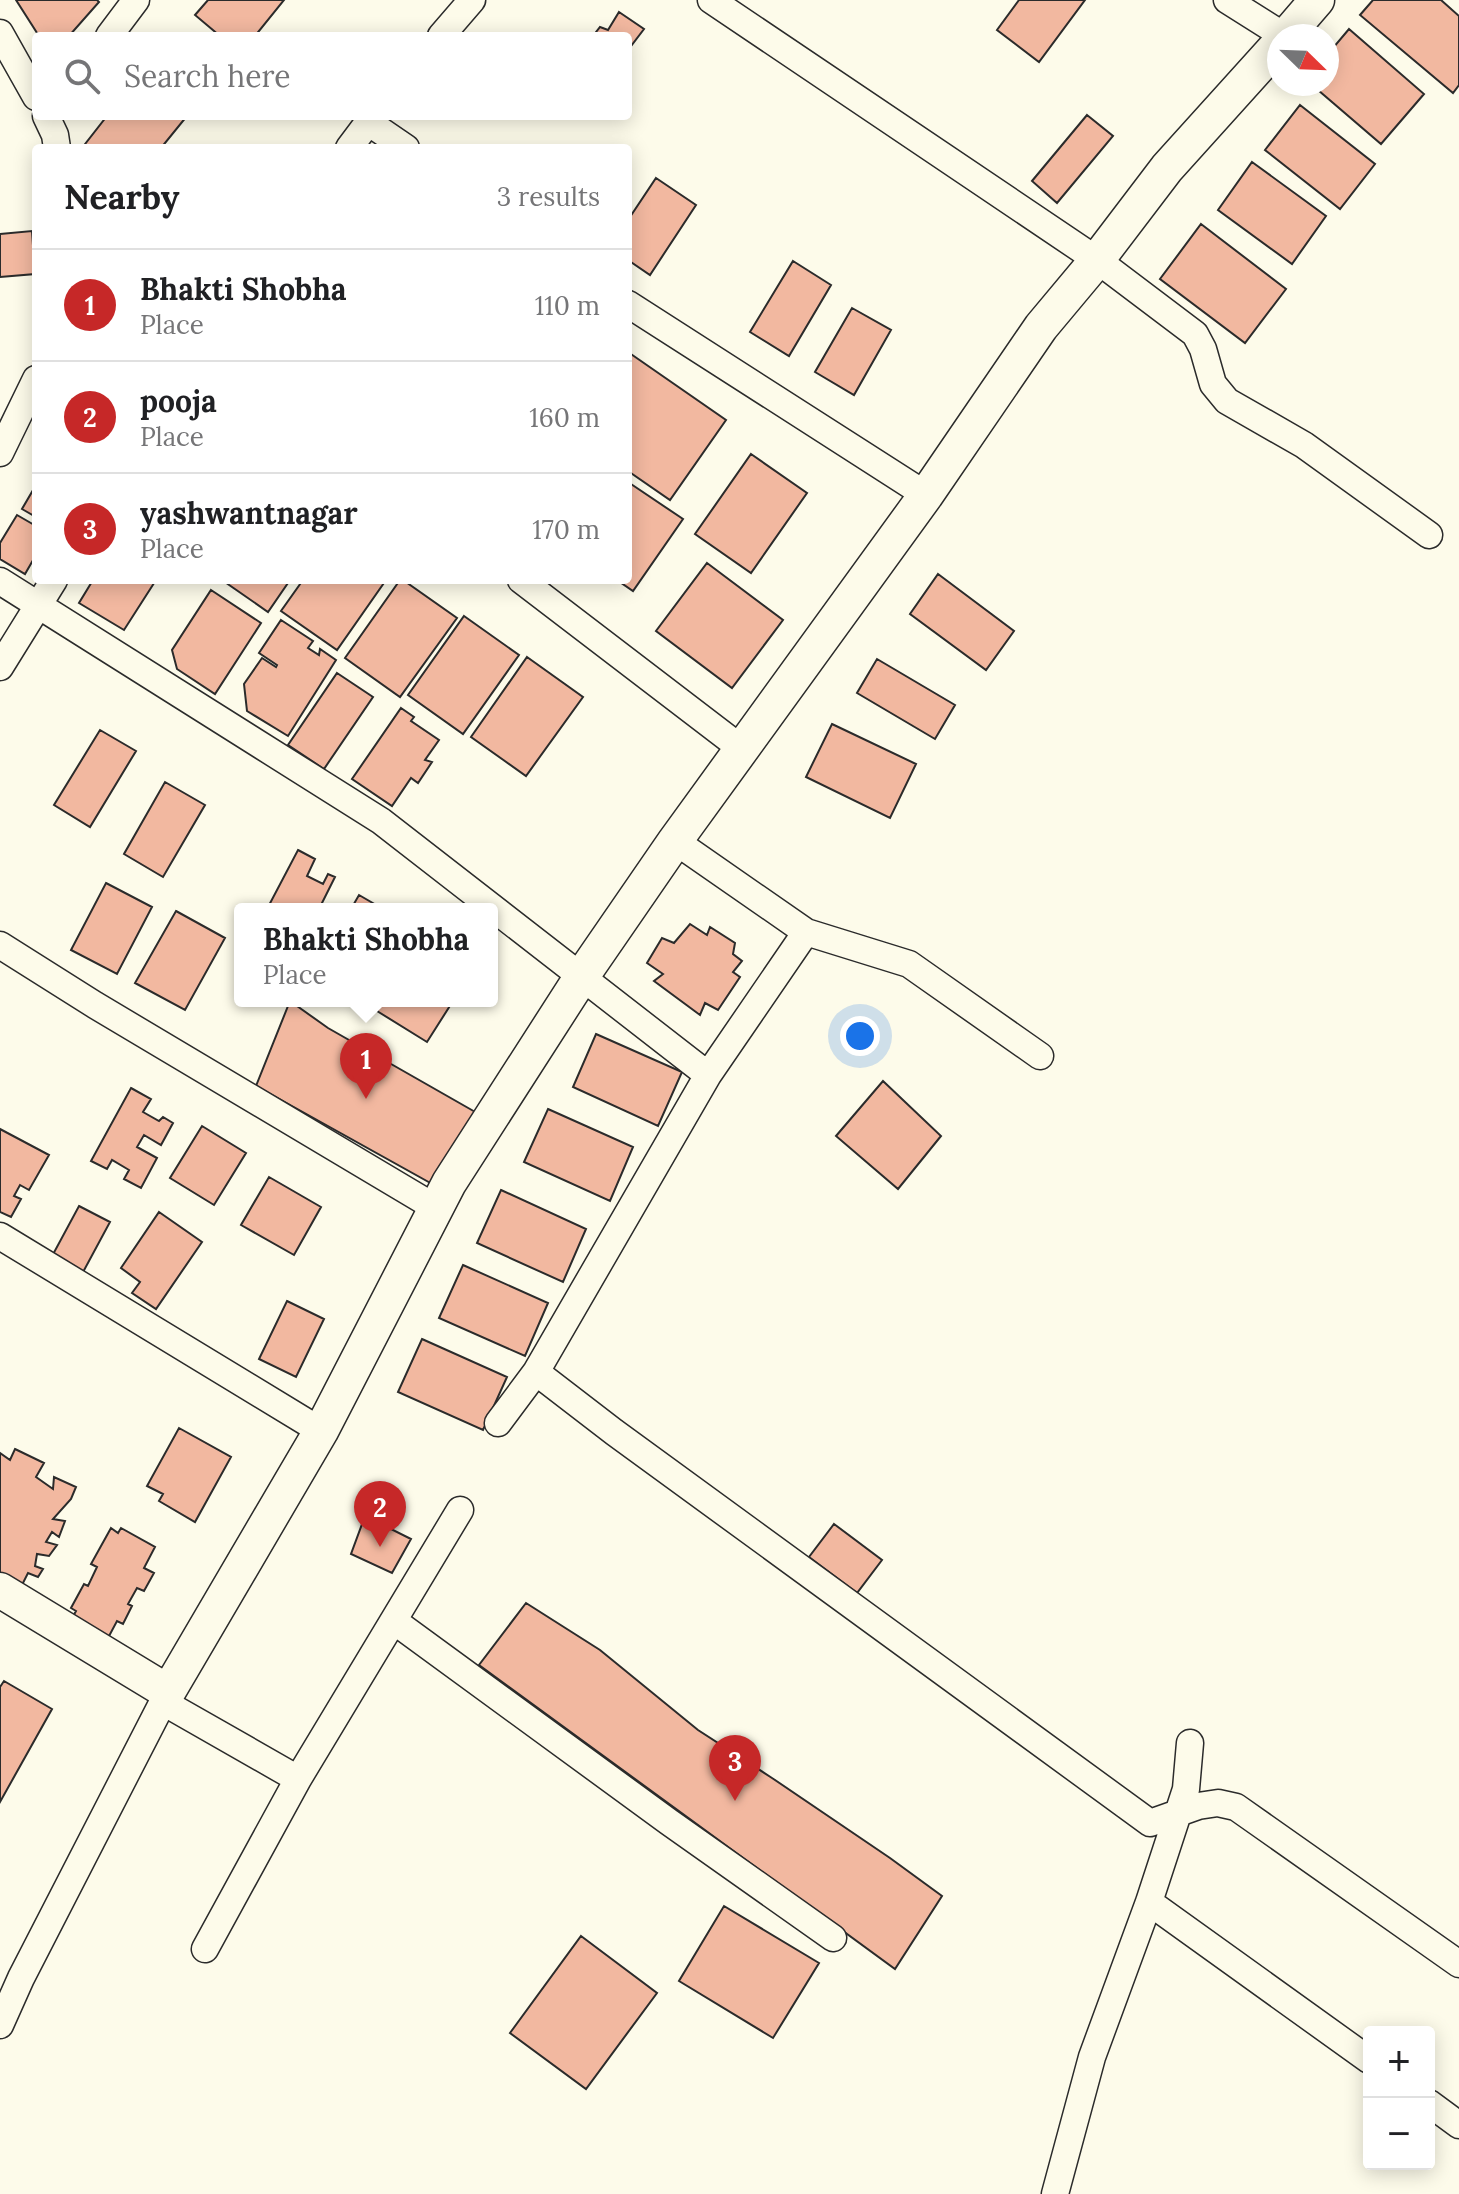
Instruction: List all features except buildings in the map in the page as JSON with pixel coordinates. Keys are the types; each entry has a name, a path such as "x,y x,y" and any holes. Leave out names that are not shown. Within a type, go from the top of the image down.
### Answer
{"street":[{"path":"112,32 136,0"},
{"path":"444,32 472,0"},
{"path":"711,0 1097,260 1195,334 1203,349 1213,384 1227,401 1304,445 1429,535"},
{"path":"1227,0 1267,25"},
{"path":"1296,24 1317,0"},
{"path":"0,33 32,90"},
{"path":"0,2025 165,1697 321,1431 449,1183 582,976 675,841 926,495 1041,327 1167,168 1267,57"},
{"path":"48,120 56,144"},
{"path":"352,144 370,120"},
{"path":"372,120 401,144"},
{"path":"632,307 926,495"},
{"path":"0,453 32,387"},
{"path":"0,581 381,821 487,903"},
{"path":"0,667 51,584"},
{"path":"526,584 742,749"},
{"path":"675,841 806,932 909,964 1040,1056"},
{"path":"498,911 708,1075"},
{"path":"498,1423 536,1372 708,1075 806,932"},
{"path":"0,945 436,1208"},
{"path":"0,1236 321,1431"},
{"path":"536,1372 1150,1823 1198,1806 1218,1803 1236,1807 1459,1964"},
{"path":"205,1949 298,1779 460,1510"},
{"path":"0,1590 298,1779"},
{"path":"394,1621 833,1938"},
{"path":"1055,2194 1092,2057 1149,1902 1186,1789 1190,1743"},
{"path":"1149,1902 1363,2056"},
{"path":"1435,2107 1459,2125"}],"place":[{"name":"Bhakti Shobha","path":"366,1099"},
{"name":"pooja","path":"380,1547"},
{"name":"yashwantnagar","path":"735,1801"}]}
